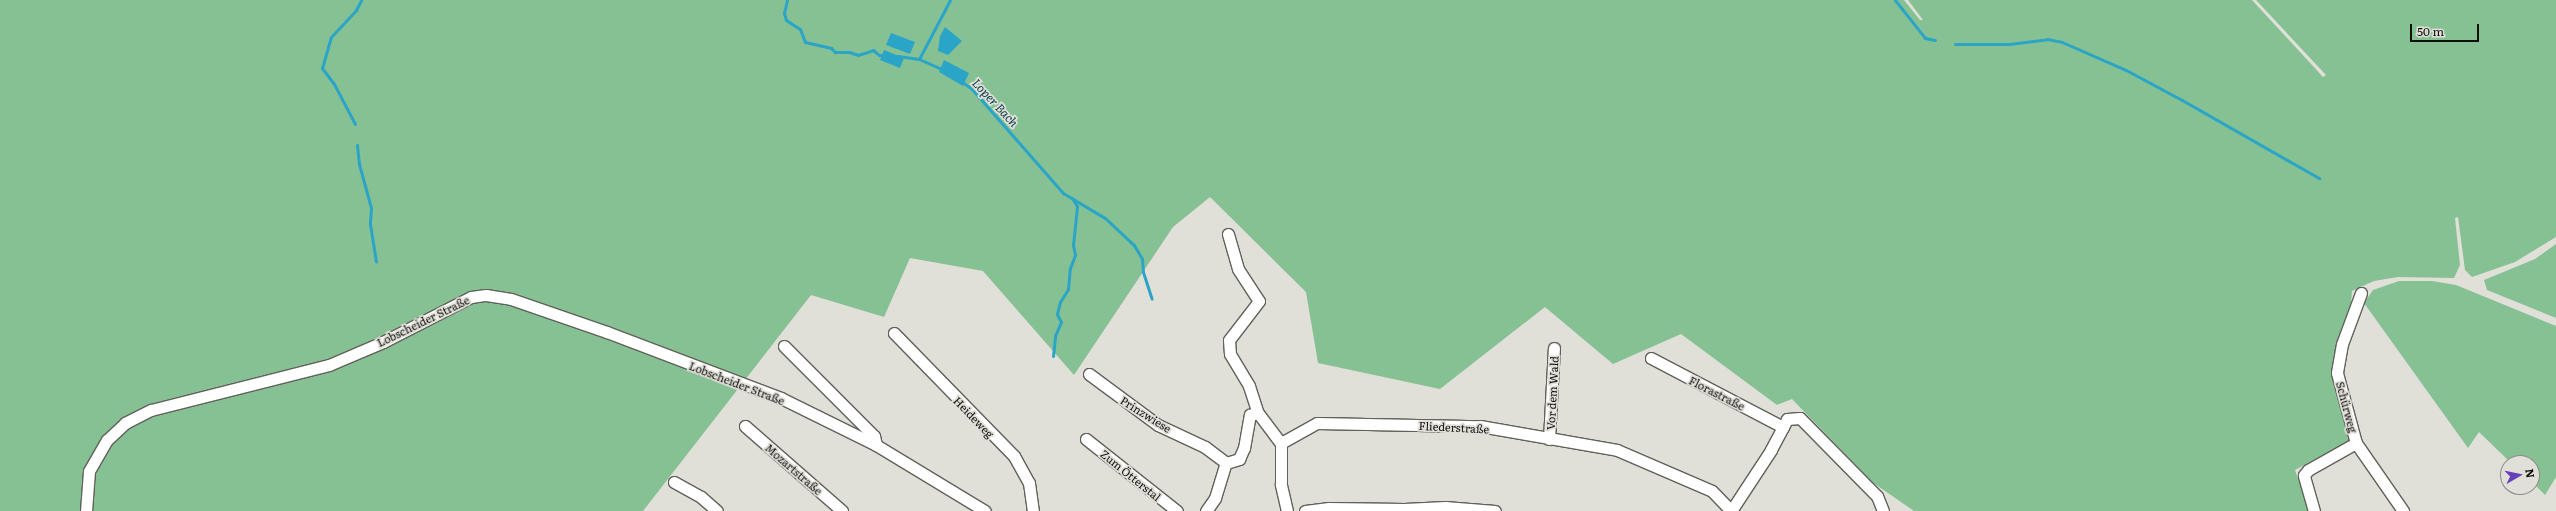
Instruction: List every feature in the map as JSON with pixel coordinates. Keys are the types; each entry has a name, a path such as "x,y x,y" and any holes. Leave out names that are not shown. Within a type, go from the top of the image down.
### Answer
{"street":[{"path":"1228,234 1238,269 1259,301 1229,340 1230,354 1249,386 1258,413 1281,443 1281,484 1287,511"},
{"name":"Schürweg","path":"2361,293 2342,344 2337,373 2356,443 2403,511"},
{"name":"Lobscheider Straße","path":"86,511 90,471 107,440 126,423 151,410 328,365 383,342 471,297 486,295 511,299 607,332 775,396 876,445 985,511"},
{"name":"Heideweg","path":"894,333 1014,456 1029,483 1032,511"},
{"name":"Lobscheider Straße","path":"784,346 874,436 876,445"},
{"name":"Vor dem Wald","path":"1550,439 1554,348"},
{"name":"Florastraße","path":"1650,358 1783,427"},
{"name":"Prinzwiese","path":"1089,374 1158,425 1205,447 1226,463"},
{"path":"1206,511 1216,498 1226,463 1239,459 1244,448 1250,415 1258,413"},
{"path":"1731,511 1771,450 1788,419 1800,418 1877,496 1882,503 1883,511"},
{"name":"Fliederstraße","path":"1281,443 1317,423 1480,426 1616,450 1712,491 1731,511"},
{"name":"Mozartstraße","path":"745,426 842,511"},
{"name":"Zum Ötterstal","path":"1086,439 1177,511"},
{"path":"2314,511 2304,481 2304,476 2308,470 2356,443"},
{"path":"674,482 701,497 716,511"},
{"path":"1305,511 1329,508 1404,509 1445,507 1495,511"}],"green space":[{"path":"0,0 1904,0 1920,20 1923,20 1908,0 2252,0 2323,77 2326,75 2256,0 2556,0 2556,237 2515,262 2472,277 2465,270 2458,217 2455,218 2460,265 2454,278 2398,277 2374,281 2352,291 2350,315 2333,373 2351,440 2295,470 2310,511 1914,511 1872,482 1792,399 1777,405 1681,334 1613,364 1545,307 1440,389 1318,363 1306,292 1210,197 1173,227 1074,375 983,271 910,258 884,317 811,295 643,511 0,511"},
{"path":"2556,244 2556,318 2487,290 2484,280 2535,259"},
{"path":"2399,281 2432,281 2456,285 2556,326 2556,477 2545,495 2540,490 2540,455 2503,455 2479,432 2468,448 2364,303 2373,290"}],"water":[{"path":"945,27 962,41 948,55 938,51 940,36"},
{"path":"891,33 915,42 910,54 886,45"},
{"path":"884,50 904,58 900,68 880,60"},
{"path":"944,60 969,73 963,86 939,72"}],"waterway":[{"path":"355,124 334,84 322,68 331,37 356,10 361,0"},
{"name":"Loper Bach","path":"787,0 784,13 786,20 800,29 805,42 831,48 835,52 849,52 858,55 873,50 879,55 886,55"},
{"path":"919,59 950,0"},
{"path":"1895,0 1925,38 1935,40"},
{"path":"1955,44 2009,44 2047,39 2062,42 2126,70 2319,178"},
{"name":"Loper Bach","path":"898,56 919,59 944,70"},
{"name":"Loper Bach","path":"962,82 971,88 1063,193 1105,218 1134,245 1142,259 1143,272 1152,299"},
{"path":"357,145 359,164 371,208 370,224 376,262"},
{"path":"1053,356 1055,336 1061,322 1057,314 1060,302 1068,289 1070,268 1075,255 1073,245 1077,206 1072,198"}]}
